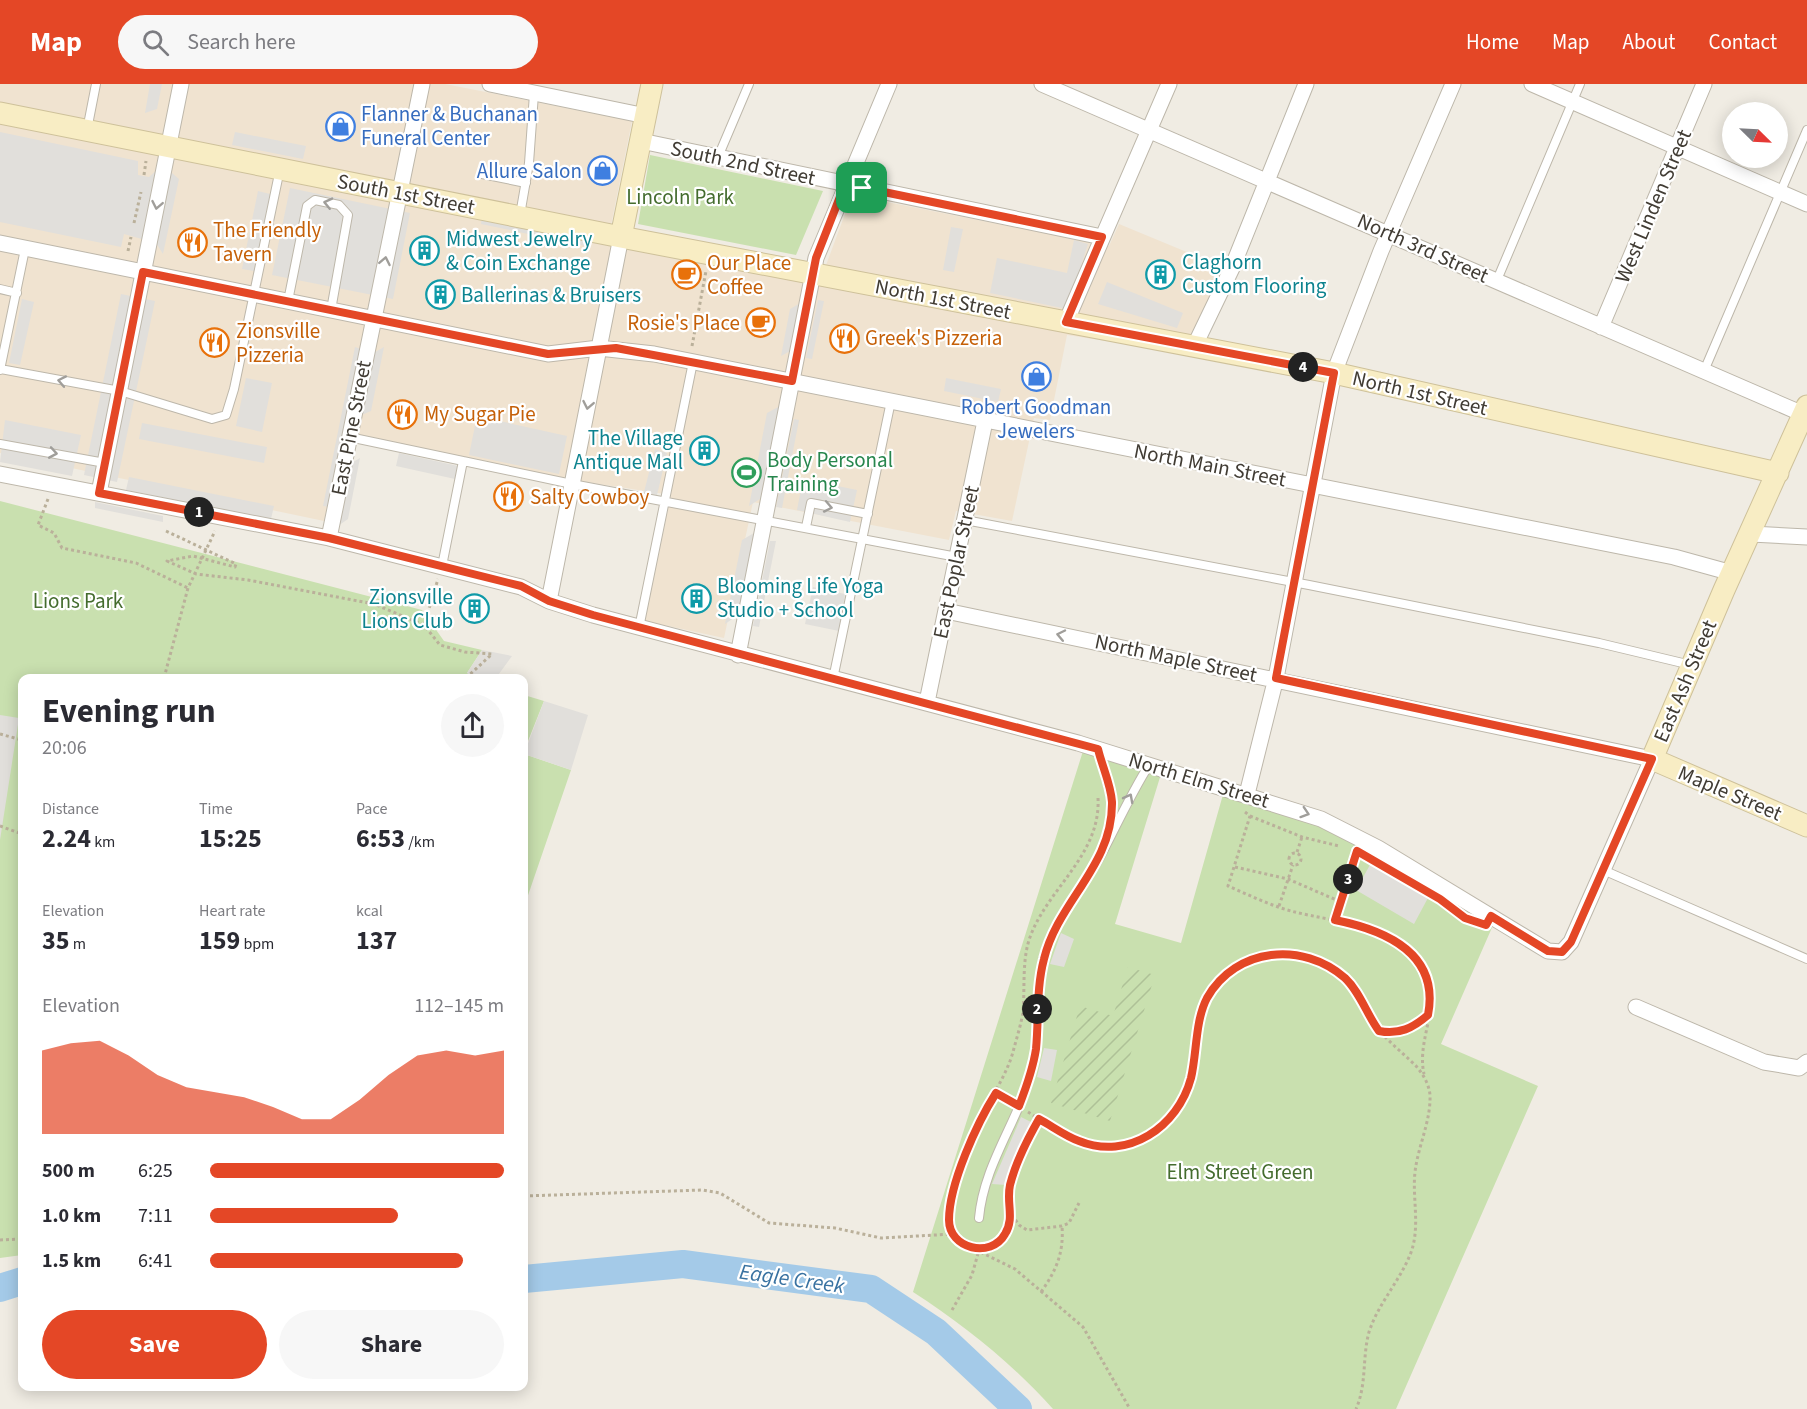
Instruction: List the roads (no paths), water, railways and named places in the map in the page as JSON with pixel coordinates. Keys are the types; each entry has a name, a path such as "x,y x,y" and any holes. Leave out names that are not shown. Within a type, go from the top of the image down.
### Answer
{"street":[{"path":"99,493 181,84"},
{"name":"East Pine Street","path":"329,538 422,84"},
{"path":"490,84 645,116"},
{"path":"549,601 652,84"},
{"path":"738,655 816,258 845,184 889,84"},
{"name":"North 3rd Street","path":"1042,84 1389,232 1601,327 1704,371 1805,410"},
{"path":"1066,322 1169,84"},
{"path":"1194,347 1232,268 1265,180 1306,84"},
{"path":"1240,792 1276,678 1334,373 1389,232 1453,84"},
{"path":"1532,84 1807,204"},
{"name":"West Linden Street","path":"1601,327 1704,84"},
{"name":"South 1st Street","path":"0,113 812,274"},
{"name":"South 2nd Street","path":"640,141 1102,237"},
{"name":"North Main Street","path":"0,243 548,354 599,348 693,362 1674,557 1732,573"},
{"name":"North 1st Street","path":"812,274 1334,373 1778,473"},
{"name":"East Ash Street","path":"1562,952 1571,942 1601,869 1652,759 1805,410"},
{"name":"East Poplar Street","path":"927,702 985,421"},
{"name":"North Elm Street","path":"0,474 329,538 440,571 521,586 549,601 639,628 927,702 1098,749 1240,792 1347,830 1548,951 1562,952"},
{"path":"1751,534 1807,537"},
{"name":"North Maple Street","path":"946,611 1276,678 1652,759"},
{"name":"Maple Street","path":"1652,759 1807,826"},
{"path":"1636,1007 1764,1062 1799,1068 1807,1062"}],"lane":[{"path":"87,130 96,84"},
{"path":"718,158 749,84"},
{"path":"1497,280 1580,84"},
{"path":"520,217 526,183 534,94"},
{"path":"1704,371 1807,130"},
{"path":"25,249 0,370 120,391 212,418 226,415 234,389 280,169"},
{"path":"482,174 526,183"},
{"path":"288,301 307,206 315,200 339,205 348,214 331,310"},
{"path":"0,290 17,293"},
{"path":"639,628 693,362"},
{"path":"833,679 891,401"},
{"path":"349,437 572,484 957,557"},
{"path":"0,444 105,463"},
{"path":"440,571 463,461"},
{"path":"806,527 811,503 868,514"},
{"path":"965,520 1295,582 1599,643 1692,666"},
{"path":"1098,749 1112,800 1111,832"},
{"path":"979,1218 985,1182 1000,1143 1019,1106 1032,1069 1036,1048 1037,998 1044,958 1054,930 1100,856 1149,765"},
{"path":"1601,869 1807,959"}],"waterway":[{"name":"Eagle Creek","path":"528,1279 683,1264 871,1289 936,1332 1018,1409"},
{"name":"Eagle Creek","path":"0,1288 18,1282"}],"place":[{"name":"Flanner & Buchanan Funeral Center","path":"340,126"},
{"name":"Allure Salon","path":"603,171"},
{"name":"The Friendly Tavern","path":"192,242"},
{"name":"Midwest Jewelry & Coin Exchange","path":"425,251"},
{"name":"Claghorn Custom Flooring","path":"1161,274"},
{"name":"Our Place Coffee","path":"686,275"},
{"name":"Ballerinas & Bruisers","path":"440,295"},
{"name":"Rosie's Place","path":"761,323"},
{"name":"Greek's Pizzeria","path":"844,338"},
{"name":"Zionsville Pizzeria","path":"215,343"},
{"name":"Robert Goodman Jewelers","path":"1036,376"},
{"name":"My Sugar Pie","path":"403,414"},
{"name":"The Village Antique Mall","path":"704,450"},
{"name":"Body Personal Training","path":"746,472"},
{"name":"Salty Cowboy","path":"509,497"},
{"name":"Blooming Life Yoga Studio + School","path":"696,598"},
{"name":"Zionsville Lions Club","path":"474,609"}],"park label":[{"name":"Lincoln Park","path":"680,197"},
{"name":"Lions Park","path":"78,601"},
{"name":"Elm Street Green","path":"1240,1172"}]}
